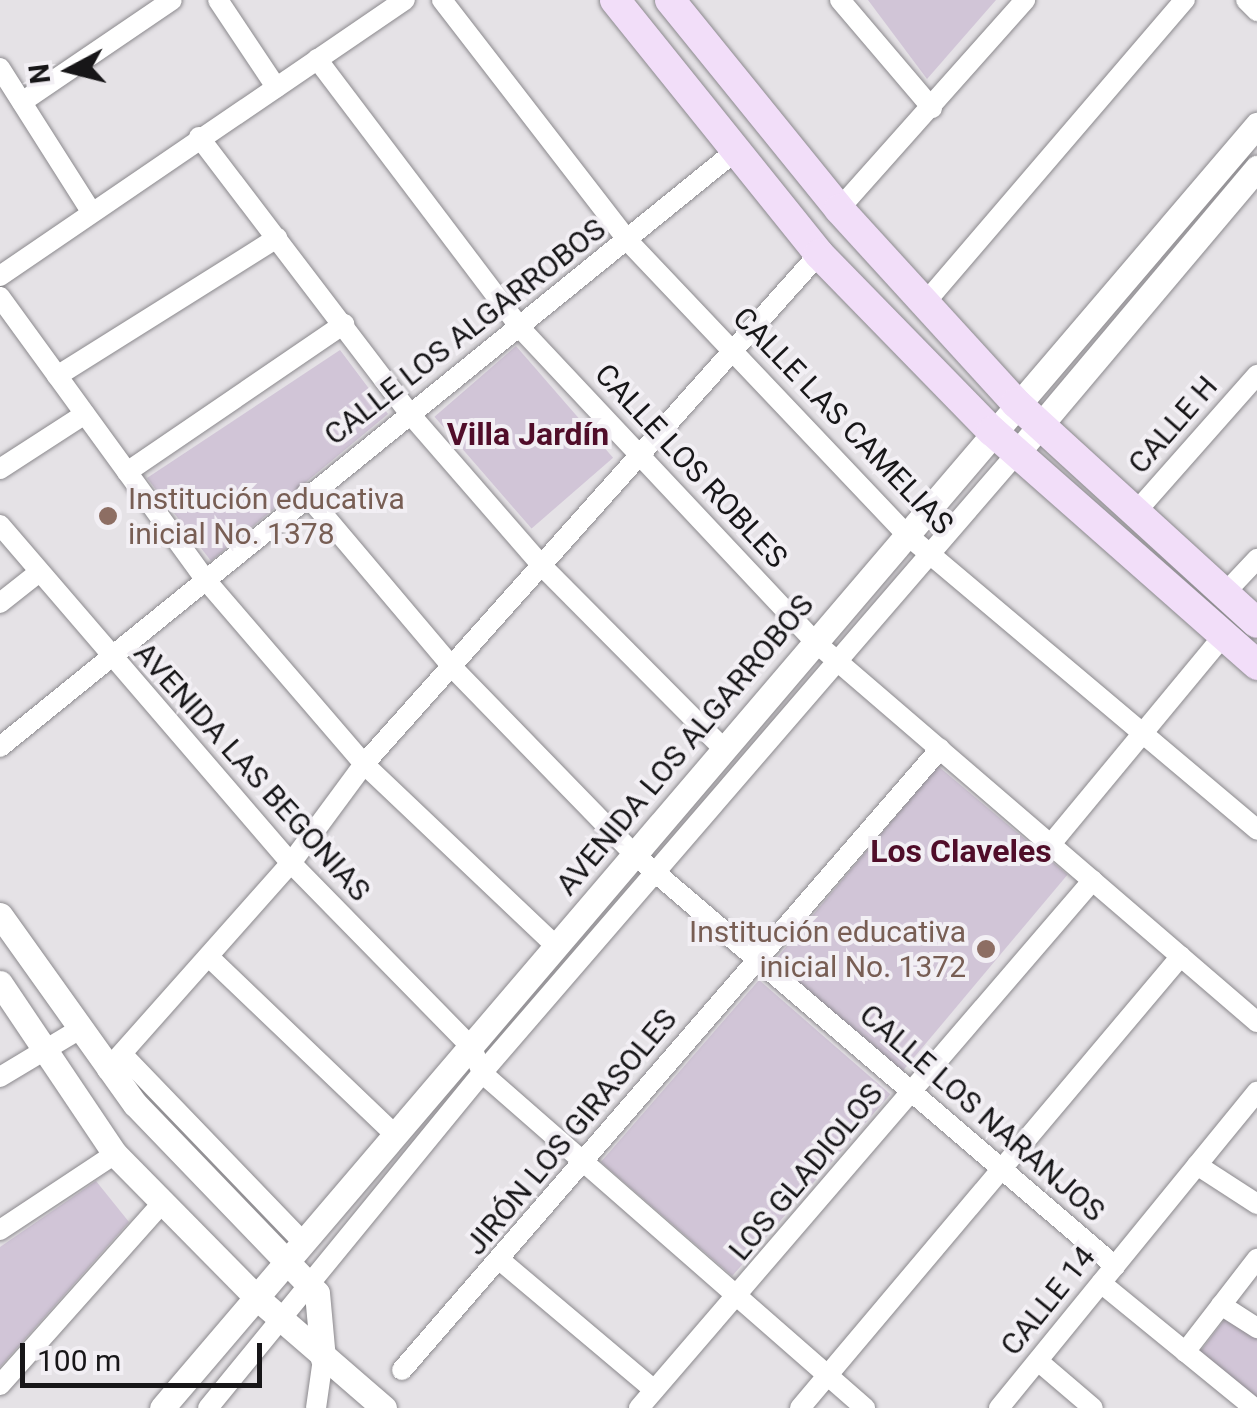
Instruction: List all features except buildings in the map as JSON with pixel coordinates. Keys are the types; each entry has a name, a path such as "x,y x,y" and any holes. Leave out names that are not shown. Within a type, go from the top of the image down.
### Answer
{"main road":[{"path":"615,0 734,153 819,254 992,430 1257,665"},
{"path":"670,0 839,209 1016,403 1257,623"}],"street":[{"path":"22,102 172,0"},
{"path":"218,0 276,87"},
{"path":"0,276 90,210 405,0"},
{"name":"CALLE LAS CAMELIAS","path":"442,0 628,242 916,542 1257,830"},
{"path":"840,0 932,108"},
{"path":"839,209 1025,0"},
{"path":"924,304 1185,0"},
{"path":"1246,0 1257,10"},
{"name":"CALLE LOS ROBLES","path":"317,58 522,331 815,642 1257,1022"},
{"path":"0,68 90,210"},
{"name":"AVENIDA LOS ALGARROBOS","path":"215,1400 285,1324 311,1286 482,1073 841,664 916,542 992,430 1257,125"},
{"path":"199,137 410,414 542,566 724,749"},
{"name":"CALLE LOS ALGARROBOS","path":"0,746 111,662 306,494 522,331 734,153"},
{"name":"AVENIDA LOS ALGARROBOS","path":"162,1408 815,642 916,542 1017,452 1257,168"},
{"path":"57,376 278,238"},
{"path":"114,1062 292,864 364,764 453,668 637,452 819,254"},
{"path":"0,297 204,578 364,764 557,947"},
{"path":"127,472 344,324"},
{"name":"CALLE H","path":"1134,514 1257,375"},
{"path":"0,469 85,414"},
{"name":"CALLE LOS NARANJOS","path":"306,494 453,668 634,855 1115,1266"},
{"name":"AVENIDA LAS BEGONIAS","path":"0,525 111,662 292,864 472,1048"},
{"path":"1223,596 1257,560"},
{"path":"0,603 38,573"},
{"path":"1051,844 1223,636"},
{"name":"JIRÓN LOS GIRASOLES","path":"402,1370 583,1169 756,958 940,749"},
{"name":"LOS GLADIOLOS","path":"639,1408 737,1300 1093,880"},
{"path":"0,914 80,1029 296,1252 311,1286 323,1359 316,1408"},
{"path":"800,1408 1004,1171 1181,956"},
{"path":"209,957 394,1134"},
{"path":"0,983 115,1154 257,1298 384,1408"},
{"path":"0,1077 42,1046 80,1029"},
{"path":"472,1048 482,1073 583,1169 865,1408"},
{"name":"CALLE 14","path":"1000,1408 1257,1092"},
{"path":"0,1230 115,1154"},
{"path":"1197,1165 1257,1204"},
{"path":"0,1385 161,1204"},
{"path":"1185,1352 1257,1259"},
{"path":"501,1261 654,1390"},
{"path":"1101,1283 1254,1408"},
{"path":"1221,1305 1257,1328"},
{"path":"211,1351 215,1400"},
{"path":"1038,1361 1093,1408"}],"shaded area":[{"path":"868,0 996,0 927,79"},
{"path":"516,346 613,458 532,529 434,417"},
{"path":"340,350 388,414 211,561 147,478"},
{"path":"938,766 1067,875 902,1072 773,963"},
{"path":"759,980 890,1094 732,1276 601,1162"},
{"path":"96,1181 129,1222 0,1367 0,1247"},
{"path":"1225,1319 1257,1339 1257,1400 1199,1353"}],"place":[{"name":"Institución educativa inicial No. 1378","path":"108,516"},
{"name":"Institución educativa inicial No. 1372","path":"986,949"}],"district":[{"name":"Villa Jardín","path":"528,434"},
{"name":"Los Claveles","path":"961,851"}]}
